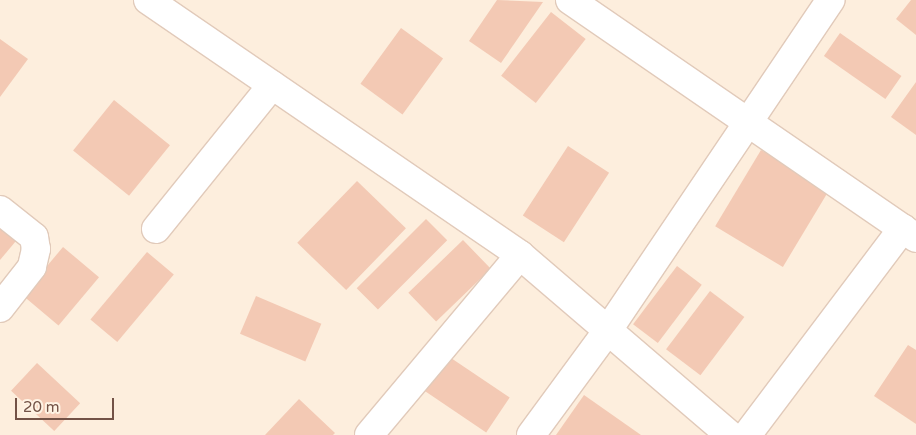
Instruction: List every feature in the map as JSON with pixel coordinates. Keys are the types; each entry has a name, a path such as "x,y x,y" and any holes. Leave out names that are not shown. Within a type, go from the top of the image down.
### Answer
{"street":[{"path":"148,0 520,255 730,435"},
{"path":"570,0 909,233 747,435"},
{"path":"531,435 608,330 831,0"},
{"path":"156,229 272,85"},
{"path":"0,210 34,237 36,249 32,267 0,308"},
{"path":"369,435 520,255"}],"building":[{"path":"497,0 543,2 501,63 469,41"},
{"path":"911,0 916,0 916,35 896,19"},
{"path":"551,12 586,39 536,103 501,76"},
{"path":"401,28 443,59 403,114 360,84"},
{"path":"840,33 901,76 885,99 824,56"},
{"path":"0,39 28,59 0,97"},
{"path":"916,82 916,135 891,117"},
{"path":"114,100 170,145 129,196 73,151"},
{"path":"568,146 609,173 564,242 523,216"},
{"path":"761,150 829,191 783,267 715,226"},
{"path":"357,181 406,228 346,290 297,243"},
{"path":"0,217 21,235 0,260"},
{"path":"426,219 447,240 378,310 357,288"},
{"path":"463,240 491,269 436,322 408,293"},
{"path":"63,247 99,277 59,325 23,295"},
{"path":"147,252 174,274 117,342 90,319"},
{"path":"677,266 702,285 658,343 633,324"},
{"path":"710,291 744,317 700,375 666,349"},
{"path":"256,296 321,324 305,361 240,334"},
{"path":"908,345 916,350 916,424 874,396"},
{"path":"445,354 510,398 486,432 422,389"},
{"path":"37,363 80,403 54,431 11,391"},
{"path":"584,395 641,435 556,435"},
{"path":"299,399 335,433 333,435 265,435"}]}
